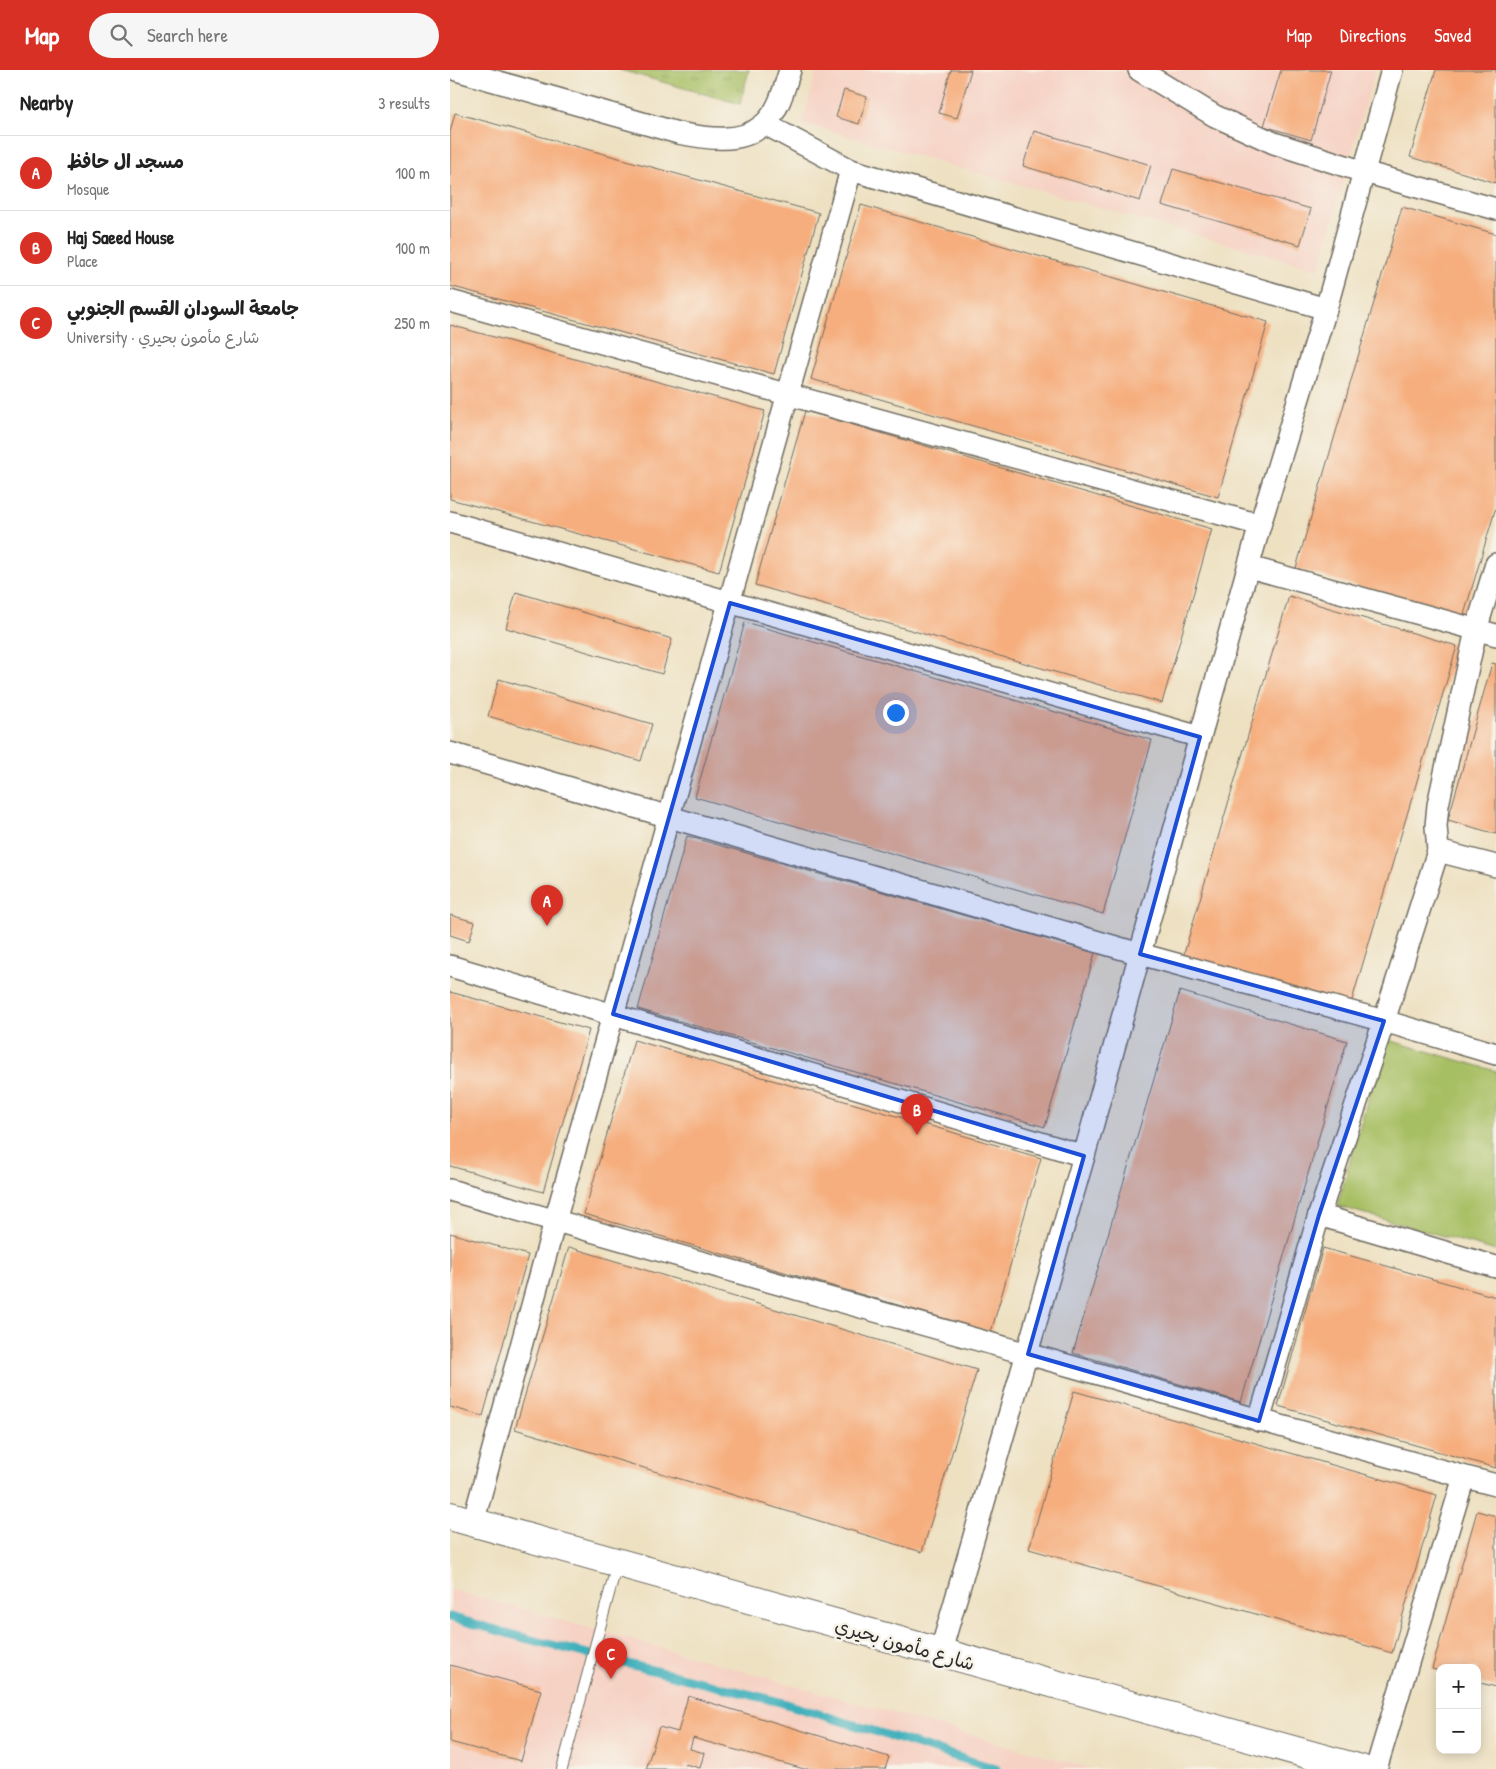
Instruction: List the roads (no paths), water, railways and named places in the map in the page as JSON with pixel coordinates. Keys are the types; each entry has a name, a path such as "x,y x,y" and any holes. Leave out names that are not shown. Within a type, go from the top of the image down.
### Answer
{"street":[{"path":"456,70 678,133 724,139 755,131 765,124 778,105 790,70"},
{"path":"940,1654 1028,1354 1260,525 1326,309 1392,70"},
{"path":"1148,72 1215,116 1274,143 1364,172 1496,209"},
{"path":"765,124 851,170 1326,309"},
{"path":"462,1520 555,1221 851,170"},
{"path":"450,301 1260,525"},
{"path":"450,522 1200,737"},
{"path":"1258,1421 1319,1216 1438,851 1436,826 1438,805 1486,633 1496,564"},
{"path":"1249,567 1486,633"},
{"path":"450,753 1140,954 1496,1054"},
{"path":"1438,851 1496,866"},
{"path":"450,966 1084,1156"},
{"path":"450,1190 1258,1421 1496,1485"},
{"path":"1319,1216 1496,1267"},
{"path":"1376,1769 1464,1477"},
{"name":"شارع مأمون بحيري","path":"462,1520 940,1654 1361,1769"}],"lane":[{"path":"562,1769 617,1564"}],"waterway":[{"path":"450,1617 528,1639 780,1702 996,1769"}],"place":[{"name":"مسجد ال حافظ","path":"547,926"},
{"name":"Haj Saeed House","path":"917,1135"},
{"name":"جامعة السودان القسم الجنوبي","path":"611,1679"}]}
